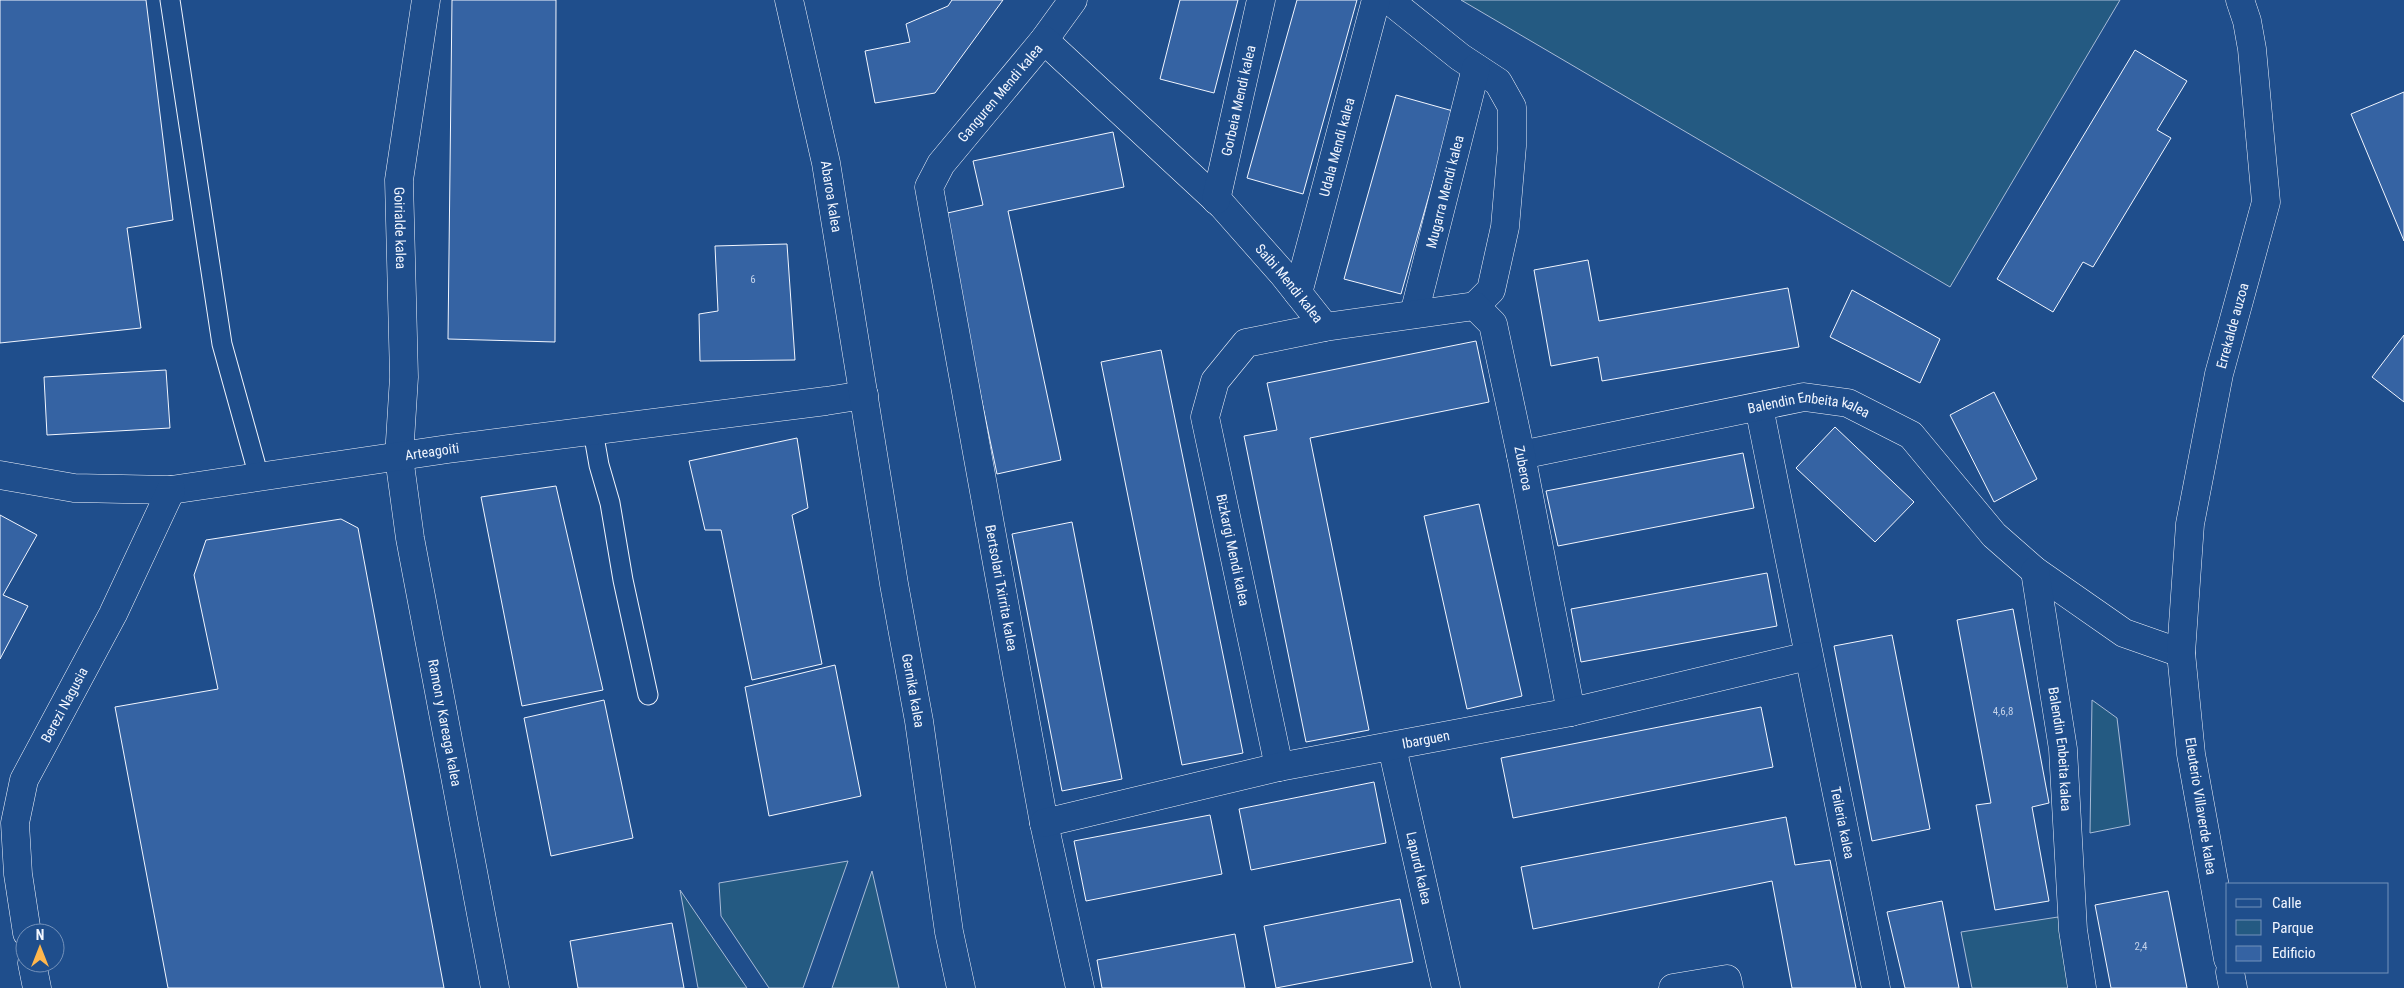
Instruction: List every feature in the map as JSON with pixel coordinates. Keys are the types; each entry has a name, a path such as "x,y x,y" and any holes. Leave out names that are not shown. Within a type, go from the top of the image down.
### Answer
{"street":[{"name":"Goirialde kalea","path":"399,457 404,377 399,180 426,0"},
{"name":"Abaroa kalea","path":"789,0 826,162 864,394"},
{"name":"Ganguren Mendi kalea","path":"929,187 941,164 1044,40 1073,0"},
{"name":"Gorbeia Mendi kalea","path":"1216,200 1261,0"},
{"name":"Udala Mendi kalea","path":"1298,293 1376,0"},
{"path":"1389,0 1476,68 1498,82 1512,107 1512,146 1505,227 1491,290 1475,306 1407,315"},
{"name":"Errekalde auzoa","path":"2181,653 2190,524 2219,374 2266,202 2252,49 2247,21 2240,0"},
{"path":"1044,40 1216,200"},
{"name":"Mugarra Mendi kalea","path":"1407,315 1476,68"},
{"name":"Bertsolari Txirrita kalea","path":"929,187 1044,823 1080,988"},
{"name":"Saibi Mendi kalea","path":"1216,200 1253,240 1325,327"},
{"name":"Zuberoa","path":"1475,306 1493,324 1521,455 1571,712"},
{"name":"Saibi Mendi kalea","path":"1246,343 1325,327 1407,315"},
{"name":"Bizkargi Mendi kalea","path":"1246,343 1215,381 1205,417 1279,767"},
{"name":"Arteagoiti","path":"0,475 74,488 171,490 399,457 826,401 864,394"},
{"name":"Gernika kalea","path":"864,394 894,584 919,721 949,932 961,988"},
{"name":"Balendin Enbeita kalea","path":"1521,455 1804,397 1848,404 1912,435 1994,535 2035,570 2124,633 2181,653"},
{"name":"Teileria kalea","path":"1758,407 1876,988"},
{"name":"Ramon y Kareaga kalea","path":"399,457 410,538 495,988"},
{"name":"Berezi Nagusia","path":"25,923 18,874 15,823 24,780 113,614 171,490"},
{"name":"Balendin Enbeita kalea","path":"2035,570 2064,749 2073,930 2082,988"},
{"name":"Eleuterio Villaverde kalea","path":"2181,653 2191,754 2226,948"},
{"name":"Ibarguen","path":"1044,823 1279,767 1571,712 1808,656"},
{"name":"Lapurdi kalea","path":"1392,747 1446,988"},
{"path":"34,973 36,988"},
{"path":"2230,973 2233,988"},
{"path":"1673,988 1727,979 1729,988"}],"lane":[{"path":"170,0 222,344 259,477"},
{"path":"593,431 610,503 648,695"}],"green space":[{"path":"1461,0 2120,0 1950,287"},
{"path":"2092,700 2117,718 2130,825 2090,833"},
{"path":"848,861 803,988 769,988 721,916 719,883"},
{"path":"872,871 899,988 832,988"},
{"path":"680,890 747,988 698,988"},
{"path":"2058,917 2073,988 1972,988 1961,932"}],"building":[{"path":"0,0 146,0 173,220 127,228 141,328 0,343"},
{"path":"452,0 556,0 555,342 448,339"},
{"path":"952,0 1003,0 935,93 875,103 865,51 910,42 906,24 948,6"},
{"path":"1180,0 1238,0 1214,93 1160,79"},
{"path":"1297,0 1357,0 1303,194 1247,178"},
{"path":"2135,50 2187,81 2157,130 2171,138 2093,267 2083,262 2053,312 1997,279"},
{"path":"2404,92 2404,241 2351,114"},
{"path":"1396,95 1453,111 1401,294 1344,279"},
{"path":"1113,132 1124,187 1008,211 1061,460 997,474 943,214 983,205 973,161"},
{"path":"787,244 795,360 700,361 699,314 718,311 715,246"},
{"path":"1588,260 1599,321 1788,288 1799,347 1602,381 1598,357 1551,366 1534,270"},
{"path":"1852,290 1940,339 1920,383 1830,337"},
{"path":"2404,335 2404,402 2372,377"},
{"path":"1476,341 1489,402 1310,438 1369,730 1306,742 1244,436 1277,430 1267,383"},
{"path":"1161,350 1243,753 1182,765 1101,362"},
{"path":"166,370 170,428 47,435 44,377"},
{"path":"1994,392 2037,479 1994,502 1950,415"},
{"path":"1835,427 1914,502 1875,542 1796,468"},
{"path":"797,438 808,508 792,515 822,664 752,680 721,530 705,530 689,461"},
{"path":"1743,453 1754,508 1558,546 1546,491"},
{"path":"556,486 603,690 522,706 481,497"},
{"path":"1479,504 1522,696 1467,709 1424,516"},
{"path":"0,515 37,535 3,595 28,606 0,659"},
{"path":"341,519 358,528 444,988 168,988 115,707 218,689 194,575 206,540"},
{"path":"1072,522 1122,779 1062,791 1012,534"},
{"path":"1767,573 1777,626 1581,662 1571,609"},
{"path":"2013,609 2049,803 2032,807 2049,901 1995,910 1976,805 1991,803 1957,620"},
{"path":"1892,635 1930,829 1872,841 1834,646"},
{"path":"835,665 861,796 769,816 745,687"},
{"path":"604,700 633,838 551,856 524,718"},
{"path":"1761,707 1773,767 1513,818 1501,758"},
{"path":"1374,782 1386,843 1251,870 1239,809"},
{"path":"1210,815 1222,874 1086,901 1074,841"},
{"path":"1786,817 1795,865 1830,860 1856,988 1792,988 1772,881 1533,929 1521,867"},
{"path":"2168,891 2187,988 2111,988 2095,905"},
{"path":"1400,899 1413,962 1276,988 1264,926"},
{"path":"1942,901 1959,988 1905,988 1887,912"},
{"path":"672,923 684,988 578,988 570,941"},
{"path":"1235,934 1245,988 1102,988 1097,960"}]}
